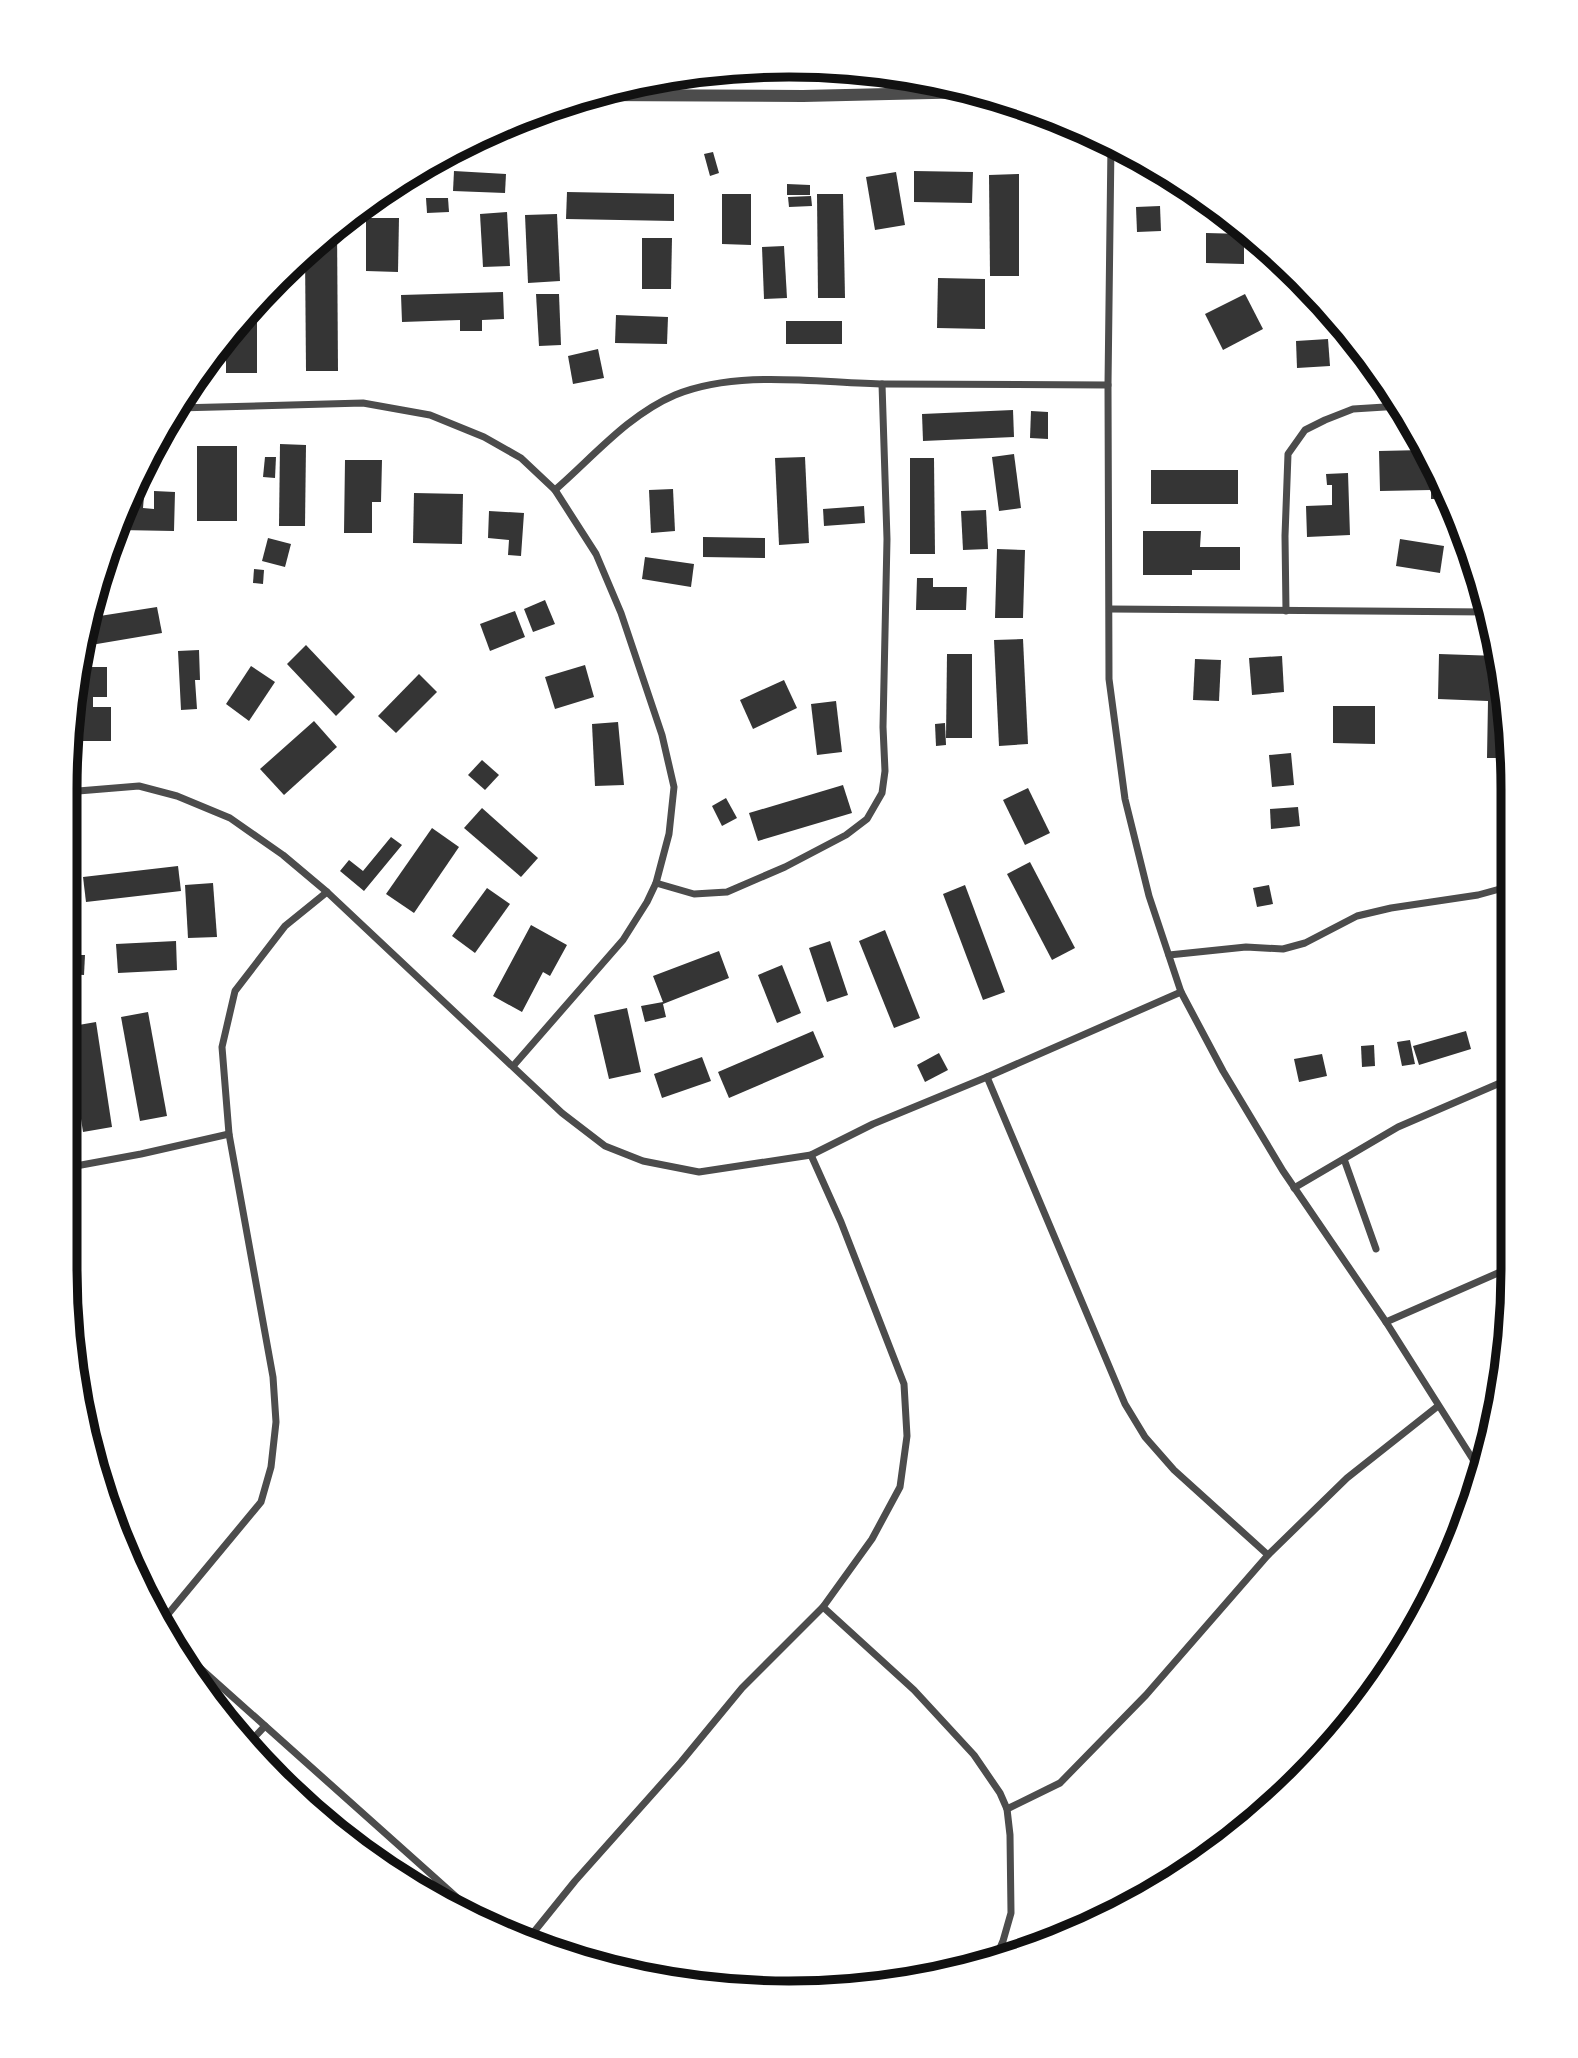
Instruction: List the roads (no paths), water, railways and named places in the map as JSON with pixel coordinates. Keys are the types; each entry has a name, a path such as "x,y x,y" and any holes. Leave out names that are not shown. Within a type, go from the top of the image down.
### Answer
{"street":[{"path":"631,95 803,96 937,93"},
{"path":"1111,154 1109,680 1125,799 1149,896 1181,992 1223,1071 1294,1188 1386,1322 1474,1462"},
{"path":"555,490 633,418 674,396 711,383 788,380 883,384 1108,385"},
{"path":"656,883 694,894 727,892 785,867 846,835 867,819 882,793 885,771 883,727 887,539 883,384"},
{"path":"188,408 363,403 430,415 484,437 521,458 555,490 596,554 621,612 662,735 674,787 669,834 648,902 623,940 514,1065"},
{"path":"1286,611 1288,454 1305,430 1325,419 1353,409 1390,407"},
{"path":"1110,609 1479,612"},
{"path":"77,791 139,786 177,796 230,818 283,855 327,892 562,1113 605,1146 643,1161 699,1172 811,1155 873,1124 1181,992"},
{"path":"1169,956 1246,947 1283,950 1305,943 1357,916 1501,889"},
{"path":"167,1615 261,1502 271,1467 276,1422 273,1377 229,1134 222,1047 235,991 285,926 327,892"},
{"path":"987,1077 1125,1404 1145,1437 1174,1470 1268,1555"},
{"path":"1294,1188 1398,1128 1501,1083"},
{"path":"77,1166 229,1134"},
{"path":"533,1933 742,1688 823,1607 872,1539 900,1487 907,1436 904,1384 841,1222 811,1155"},
{"path":"1344,1159 1377,1249"},
{"path":"1386,1322 1501,1272"},
{"path":"1007,1809 1060,1783 1146,1695 1268,1555 1347,1478 1438,1406"},
{"path":"823,1607 914,1690 974,1755 1000,1793 1007,1809 1010,1835 1011,1913 1000,1949"},
{"path":"199,1667 461,1901"},
{"path":"254,1738 265,1726"}]}
